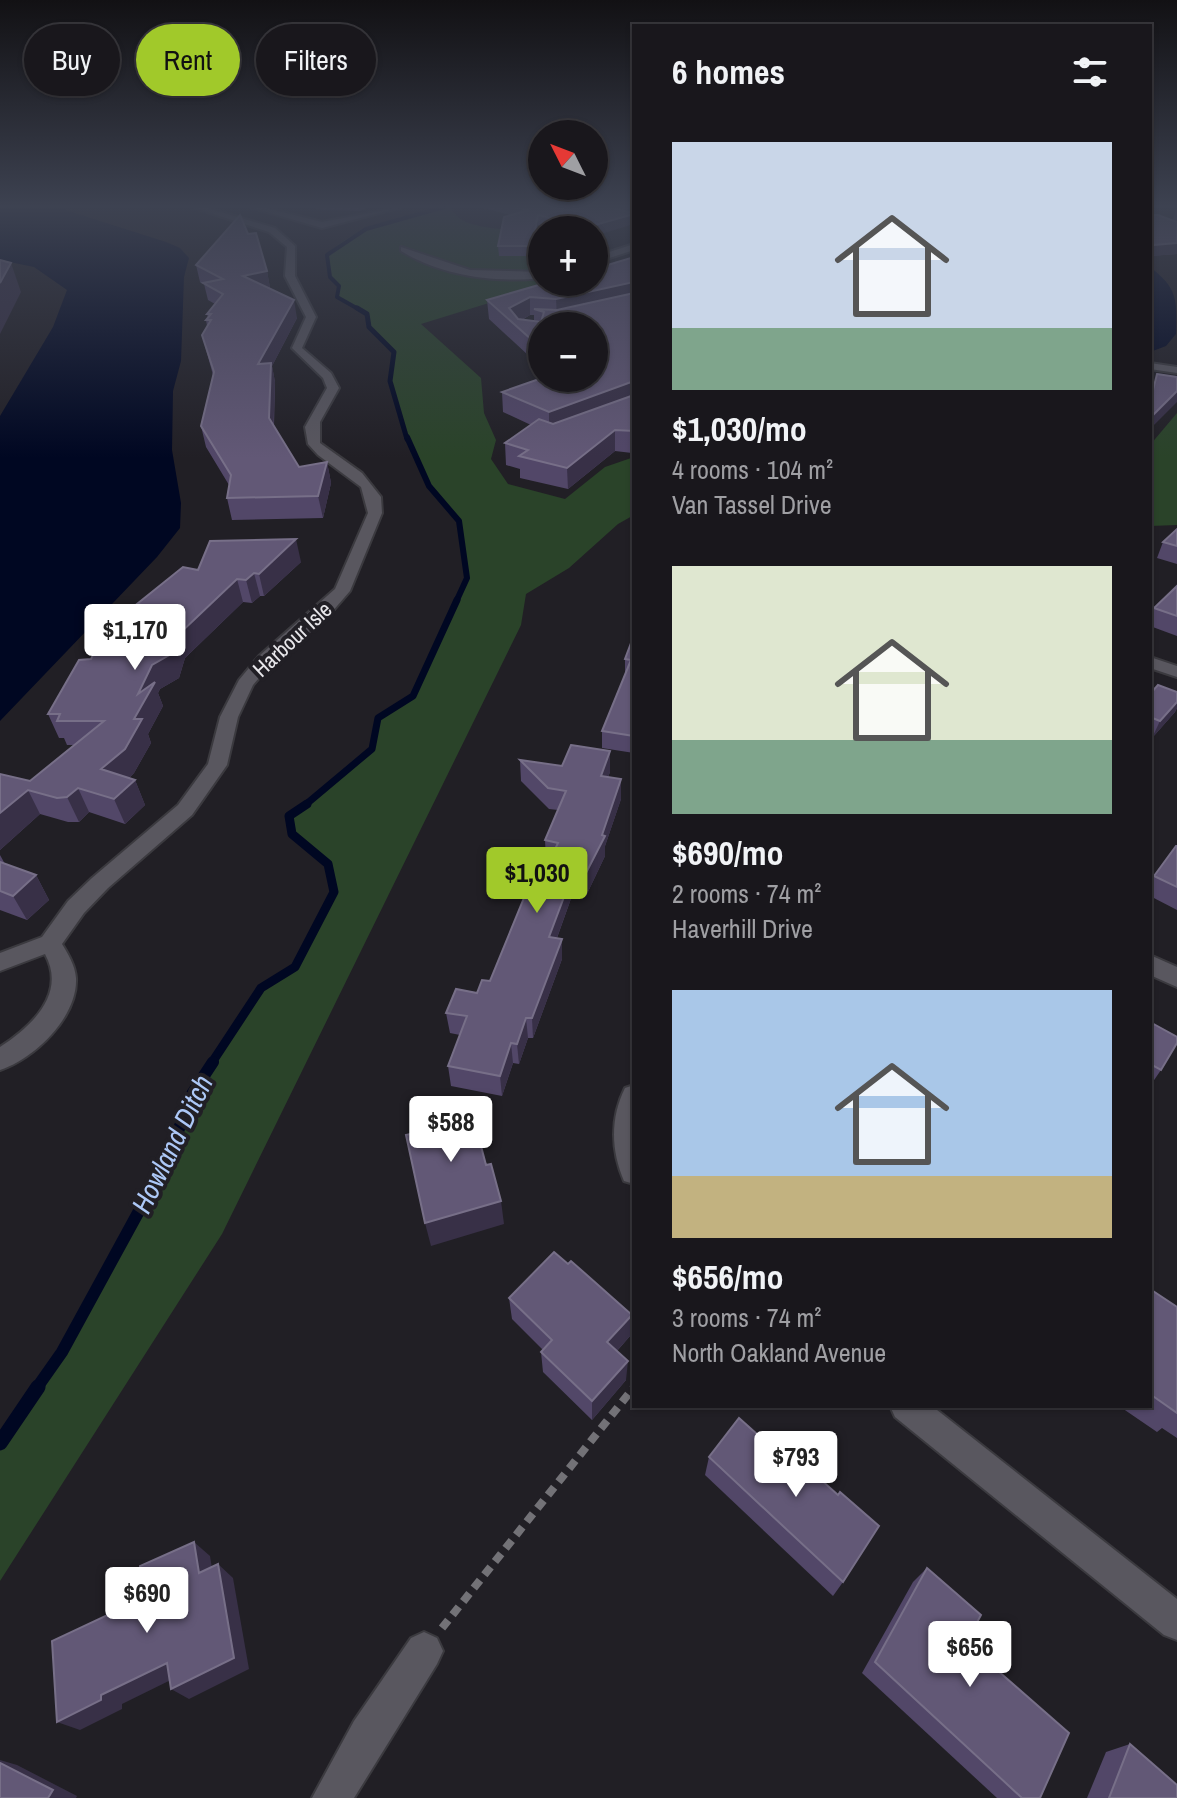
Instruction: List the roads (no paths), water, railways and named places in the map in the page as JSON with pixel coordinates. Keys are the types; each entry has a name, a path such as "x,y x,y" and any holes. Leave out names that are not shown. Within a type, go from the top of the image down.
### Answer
{"street":[{"name":"Harbour Isle","path":"50,943 76,907 117,867 178,817 208,780 223,751 229,717 245,684 265,660 325,610 342,591 375,513 376,500 368,485 318,447 312,438 312,425 333,388 328,376 302,357 297,348 311,317 298,291"},
{"path":"1152,368 1173,369"},
{"path":"1152,663 1177,672"},
{"path":"0,962 50,943 64,961 67,982 63,994 41,1028 0,1060"},
{"path":"1152,965 1177,978"},
{"path":"632,1102 627,1120 626,1148 632,1166"},
{"path":"909,1408 1177,1622"},
{"path":"332,1798 368,1735 424,1651"}],"water":[{"path":"67,291 184,291 181,361 173,391 172,450 181,503 180,528 157,557 0,721 0,416 53,327"},
{"path":"1152,291 1172,291 1174,295 1176,334 1166,346 1152,351"}],"waterway":[{"name":"Howland Ditch","path":"338,291 337,297 360,310"},
{"name":"Howland Ditch","path":"357,308 367,314 369,327 394,352 390,381 407,439"},
{"name":"Howland Ditch","path":"407,437 429,486 459,521 467,578 456,602"},
{"name":"Howland Ditch","path":"304,806 372,749 378,718 413,696 457,600"},
{"name":"Howland Ditch","path":"211,1064 261,988 295,967 334,892 328,864 292,834 289,816 304,806"},
{"name":"Howland Ditch","path":"36,1389 62,1352 168,1158 192,1094 213,1062"},
{"name":"Howland Ditch","path":"0,1443 38,1387"}]}
